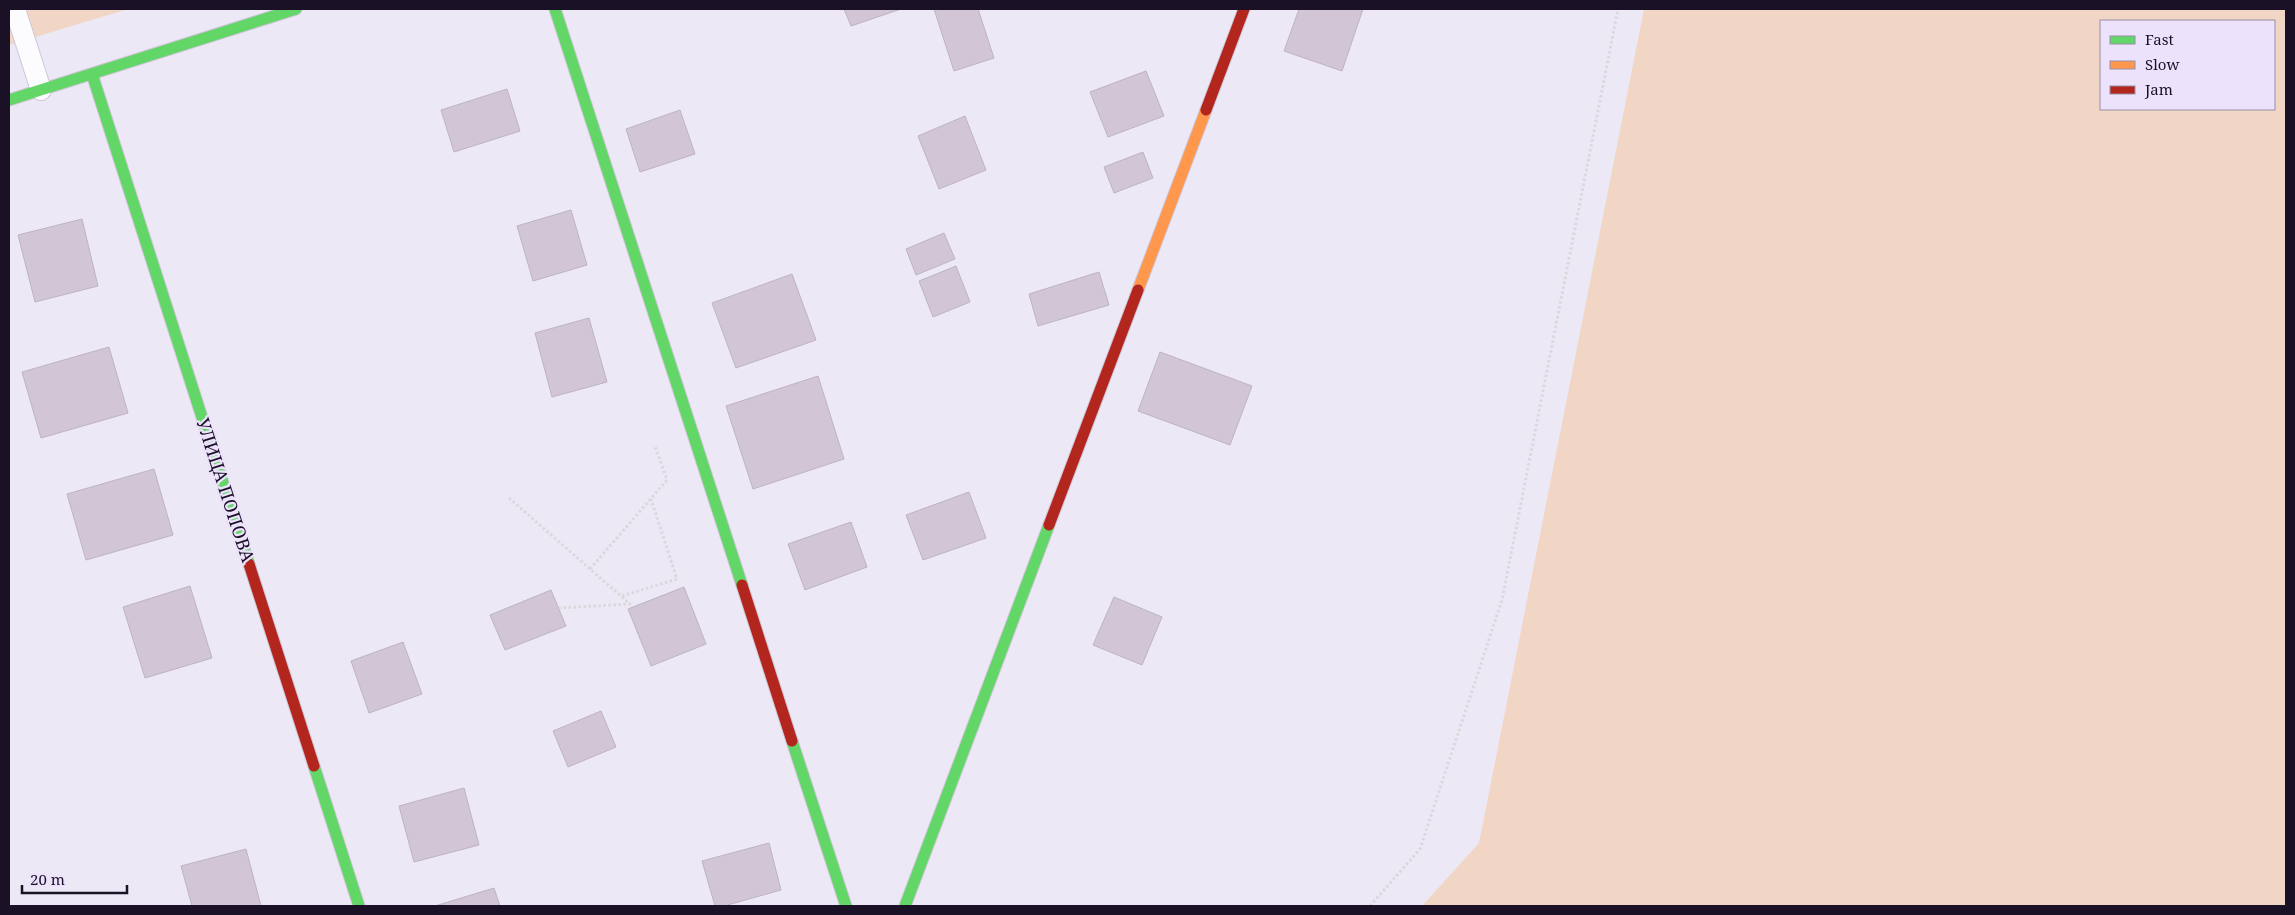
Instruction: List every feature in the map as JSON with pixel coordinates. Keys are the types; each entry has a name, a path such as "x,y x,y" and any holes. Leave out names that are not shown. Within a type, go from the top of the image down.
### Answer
{"street":[{"path":"9,100 296,9"},
{"path":"555,9 846,906"},
{"path":"905,906 1244,9"},
{"name":"УЛИЦА ПОПОВА","path":"92,74 359,906"}],"lane":[{"path":"15,9 42,90"}],"path":[{"path":"1370,906 1420,849 1502,600 1618,9"},
{"path":"590,569 667,480 655,446"},
{"path":"509,498 630,604 559,608"},
{"path":"621,596 677,579 651,498"}],"shaded area":[{"path":"9,9 128,9 9,45"},
{"path":"1644,9 2286,9 2286,906 1422,906 1479,843"}],"building":[{"path":"844,9 901,9 851,26"},
{"path":"934,9 978,9 994,58 954,71"},
{"path":"1299,9 1363,9 1342,71 1284,51"},
{"path":"1146,71 1164,116 1108,137 1090,92"},
{"path":"507,89 520,131 454,152 441,110"},
{"path":"680,110 695,154 640,172 626,129"},
{"path":"965,116 986,170 939,189 918,136"},
{"path":"1143,152 1153,178 1114,193 1104,167"},
{"path":"571,210 587,265 533,281 517,226"},
{"path":"82,219 98,286 35,302 18,235"},
{"path":"944,233 955,259 916,275 906,249"},
{"path":"956,266 970,302 933,317 919,281"},
{"path":"1099,272 1109,305 1038,326 1029,294"},
{"path":"792,274 816,340 736,368 712,303"},
{"path":"589,318 607,382 552,397 535,333"},
{"path":"109,347 128,413 41,438 22,372"},
{"path":"1160,352 1252,386 1230,445 1138,411"},
{"path":"818,376 844,459 753,489 726,406"},
{"path":"154,469 173,535 86,560 67,494"},
{"path":"969,492 986,538 923,560 906,515"},
{"path":"851,522 867,567 805,590 788,544"},
{"path":"190,586 212,658 145,678 123,607"},
{"path":"684,587 706,644 651,666 628,609"},
{"path":"551,590 566,626 505,650 490,615"},
{"path":"1114,597 1162,617 1142,665 1093,645"},
{"path":"403,642 422,694 369,713 351,661"},
{"path":"601,711 616,747 568,767 553,731"},
{"path":"464,788 479,845 414,862 399,806"},
{"path":"769,843 781,890 724,906 715,906 702,861"},
{"path":"246,849 261,906 192,906 181,866"},
{"path":"494,888 500,906 435,906"}],"traffic: fast":[{"path":"9,100 296,9"},
{"path":"555,9 742,585"},
{"path":"92,74 249,564"},
{"path":"905,906 1049,525"},
{"path":"792,741 846,906"},
{"path":"314,766 359,906"}],"traffic: slow":[{"path":"1138,290 1206,110"}],"traffic: jam":[{"path":"1206,110 1244,9"},
{"path":"1049,525 1138,290"},
{"path":"249,564 314,766"},
{"path":"742,585 792,741"}]}
